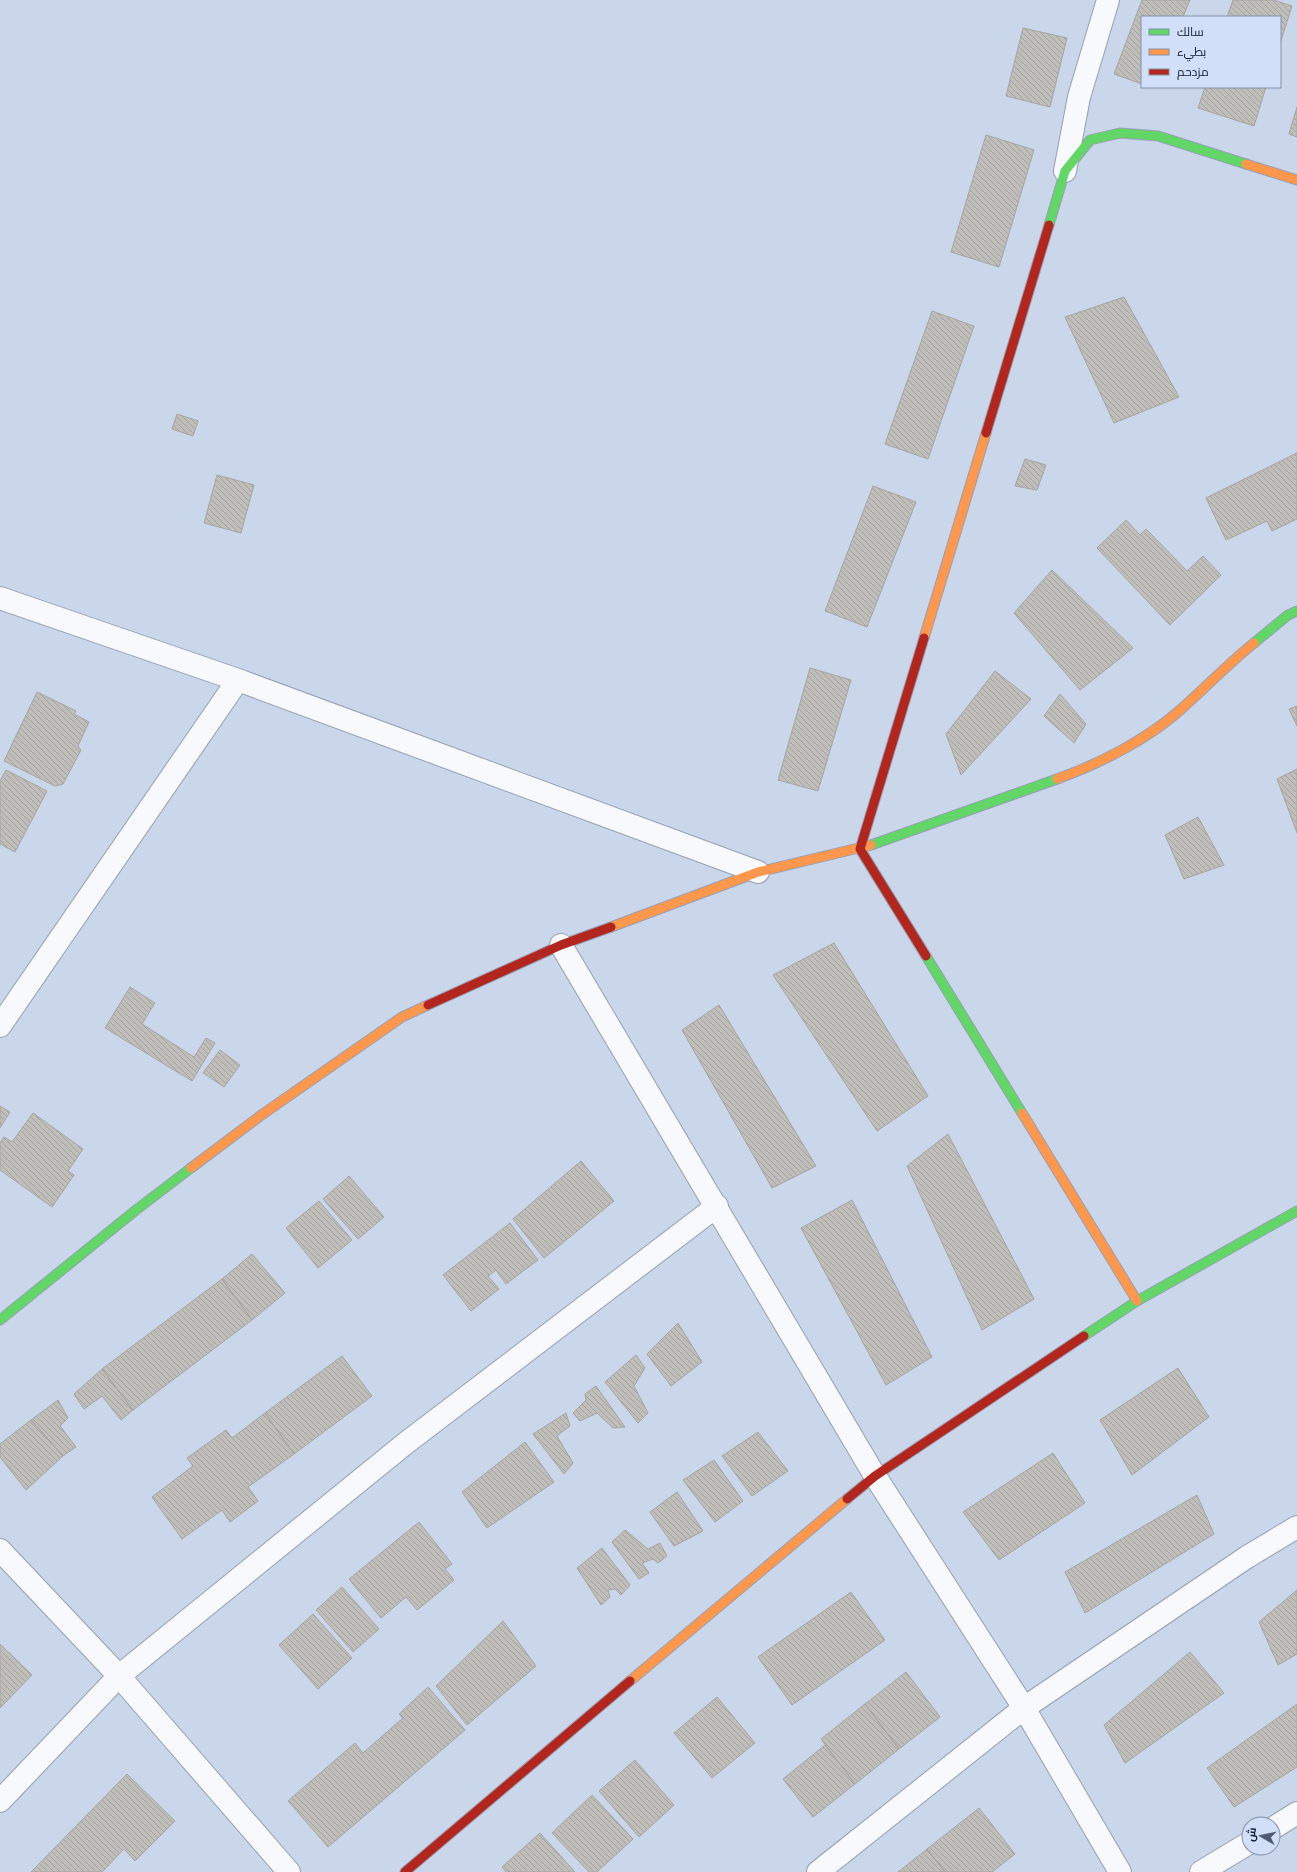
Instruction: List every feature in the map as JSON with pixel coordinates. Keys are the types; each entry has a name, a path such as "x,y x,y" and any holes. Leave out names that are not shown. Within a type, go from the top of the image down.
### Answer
{"street":[{"path":"1108,0 1079,97 1065,171 860,849 1137,1301"},
{"path":"1065,171 1090,140 1120,133 1158,136 1297,180"},
{"path":"0,598 238,680 758,872"},
{"path":"3,1313 254,1121 402,1017 561,945 758,872 860,849 1086,770 1131,746 1178,712 1240,654 1288,615 1297,611"},
{"path":"0,1026 238,680"},
{"path":"561,945 716,1206 789,1333 875,1476 1024,1708 1120,1872"},
{"path":"0,1801 119,1676 406,1442 716,1206"},
{"path":"405,1872 768,1564 875,1476 1137,1301 1297,1211"},
{"path":"818,1872 1024,1708 1247,1557 1297,1528"},
{"path":"0,1550 119,1676 289,1872"},
{"path":"1281,1823 1297,1813"},
{"path":"1201,1872 1241,1848"}],"building":[{"path":"1142,0 1190,0 1183,16 1141,16 1141,84 1114,74"},
{"path":"1233,0 1274,0 1292,6 1281,41 1281,16 1227,16"},
{"path":"1023,28 1067,38 1050,107 1006,96"},
{"path":"1205,88 1266,88 1254,126 1198,108"},
{"path":"1297,107 1297,137 1289,134"},
{"path":"986,135 1034,150 999,267 951,252"},
{"path":"1124,297 1179,397 1114,423 1065,317"},
{"path":"932,311 974,326 928,459 885,444"},
{"path":"177,414 198,421 193,436 172,429"},
{"path":"1297,453 1297,519 1272,531 1267,521 1226,540 1206,498"},
{"path":"1025,459 1046,465 1037,490 1015,486"},
{"path":"217,475 254,485 241,533 204,523"},
{"path":"873,486 916,502 867,627 825,611"},
{"path":"1126,520 1140,535 1146,529 1187,571 1203,556 1221,575 1170,625 1097,548"},
{"path":"1052,570 1133,648 1080,690 1014,613"},
{"path":"810,668 851,680 818,791 778,780"},
{"path":"995,671 1031,699 961,775 946,734"},
{"path":"37,692 76,711 74,714 89,722 78,746 81,750 63,784 55,786 4,761"},
{"path":"1060,694 1086,724 1074,743 1044,716"},
{"path":"1297,706 1297,726 1289,709"},
{"path":"1297,769 1297,833 1277,779"},
{"path":"6,770 47,791 15,852 0,844 0,781"},
{"path":"1198,817 1224,865 1184,879 1165,835"},
{"path":"834,943 928,1096 877,1131 773,975"},
{"path":"130,987 155,1003 142,1024 194,1057 206,1038 215,1043 192,1081 105,1028"},
{"path":"719,1005 816,1166 772,1188 682,1030"},
{"path":"220,1050 240,1065 224,1087 203,1073"},
{"path":"0,1106 10,1112 0,1128"},
{"path":"33,1113 83,1149 68,1171 74,1175 52,1207 0,1170 0,1143 4,1137 12,1142"},
{"path":"948,1134 1034,1299 982,1330 907,1166"},
{"path":"581,1161 614,1201 544,1258 513,1219"},
{"path":"349,1176 384,1217 358,1239 323,1199"},
{"path":"852,1200 932,1357 886,1385 801,1228"},
{"path":"319,1201 352,1240 318,1268 286,1228"},
{"path":"510,1223 538,1260 506,1284 496,1270 488,1276 499,1289 471,1311 443,1275"},
{"path":"252,1254 285,1293 252,1320 222,1279"},
{"path":"222,1279 252,1320 133,1410 102,1369"},
{"path":"678,1323 702,1362 671,1386 647,1354"},
{"path":"636,1355 645,1368 634,1386 648,1413 638,1423 605,1382"},
{"path":"342,1356 372,1396 294,1454 265,1413"},
{"path":"1178,1368 1209,1417 1132,1475 1100,1420"},
{"path":"102,1369 133,1410 121,1420 102,1396 84,1409 74,1394"},
{"path":"596,1386 625,1427 613,1428 597,1413 580,1421 573,1413 586,1400 585,1394"},
{"path":"58,1400 68,1418 60,1426 76,1447 63,1456 31,1420"},
{"path":"265,1413 294,1454 248,1487 258,1501 230,1522 222,1510 182,1539 152,1497 193,1466 187,1458 226,1430 232,1438"},
{"path":"566,1413 570,1426 557,1436 573,1463 564,1474 533,1434"},
{"path":"31,1420 63,1456 26,1490 0,1457 0,1444"},
{"path":"758,1432 788,1471 752,1496 722,1456"},
{"path":"525,1442 554,1482 487,1528 462,1492"},
{"path":"1053,1453 1085,1503 999,1560 963,1512"},
{"path":"714,1460 743,1501 715,1522 683,1480"},
{"path":"677,1492 703,1531 674,1546 650,1512"},
{"path":"1197,1495 1214,1534 1085,1613 1065,1572"},
{"path":"419,1522 452,1564 445,1569 454,1580 417,1610 406,1597 381,1618 349,1579"},
{"path":"625,1530 648,1549 660,1543 667,1556 658,1563 653,1559 642,1563 649,1573 639,1579 612,1542"},
{"path":"602,1548 630,1585 621,1595 615,1589 608,1590 610,1597 601,1605 577,1568"},
{"path":"342,1587 379,1629 353,1652 316,1610"},
{"path":"1297,1590 1297,1654 1278,1665 1259,1622"},
{"path":"851,1592 885,1640 792,1705 758,1657"},
{"path":"313,1614 352,1658 318,1689 279,1645"},
{"path":"503,1621 536,1666 467,1725 436,1686"},
{"path":"0,1644 32,1675 0,1708"},
{"path":"1190,1652 1224,1693 1125,1763 1104,1725"},
{"path":"906,1672 940,1717 899,1749 865,1704"},
{"path":"428,1687 465,1730 328,1847 288,1801 355,1743 363,1753 403,1718 399,1714"},
{"path":"717,1697 755,1743 712,1778 674,1733"},
{"path":"865,1704 899,1749 855,1784 821,1739"},
{"path":"1297,1704 1297,1767 1234,1807 1207,1768"},
{"path":"825,1745 855,1784 813,1817 783,1779"},
{"path":"635,1760 674,1805 639,1837 599,1791"},
{"path":"127,1774 175,1821 135,1861 124,1849 102,1872 31,1872"},
{"path":"592,1795 633,1839 597,1872 589,1872 552,1833"},
{"path":"979,1808 1015,1854 992,1872 945,1872 927,1849"},
{"path":"540,1833 575,1872 506,1872 502,1867"},
{"path":"927,1849 945,1872 898,1872"}],"traffic: fast":[{"path":"1049,225 1065,171 1090,140 1120,133 1158,136 1246,164"},
{"path":"1254,643 1288,615 1297,611"},
{"path":"871,845 1057,779"},
{"path":"926,956 1022,1113"},
{"path":"0,1320 136,1210 191,1168"},
{"path":"1084,1336 1137,1301 1297,1211"}],"traffic: slow":[{"path":"1246,164 1297,180"},
{"path":"924,638 986,433"},
{"path":"1057,779 1105,759 1152,732 1179,711 1254,643"},
{"path":"611,927 758,872 871,845"},
{"path":"191,1168 260,1116 402,1017 428,1005"},
{"path":"1022,1113 1137,1301"},
{"path":"630,1681 847,1499"}],"traffic: jam":[{"path":"986,433 1049,225"},
{"path":"924,638 860,849 926,956"},
{"path":"428,1005 561,945 611,927"},
{"path":"847,1499 875,1476 1084,1336"},
{"path":"405,1872 630,1681"}]}
